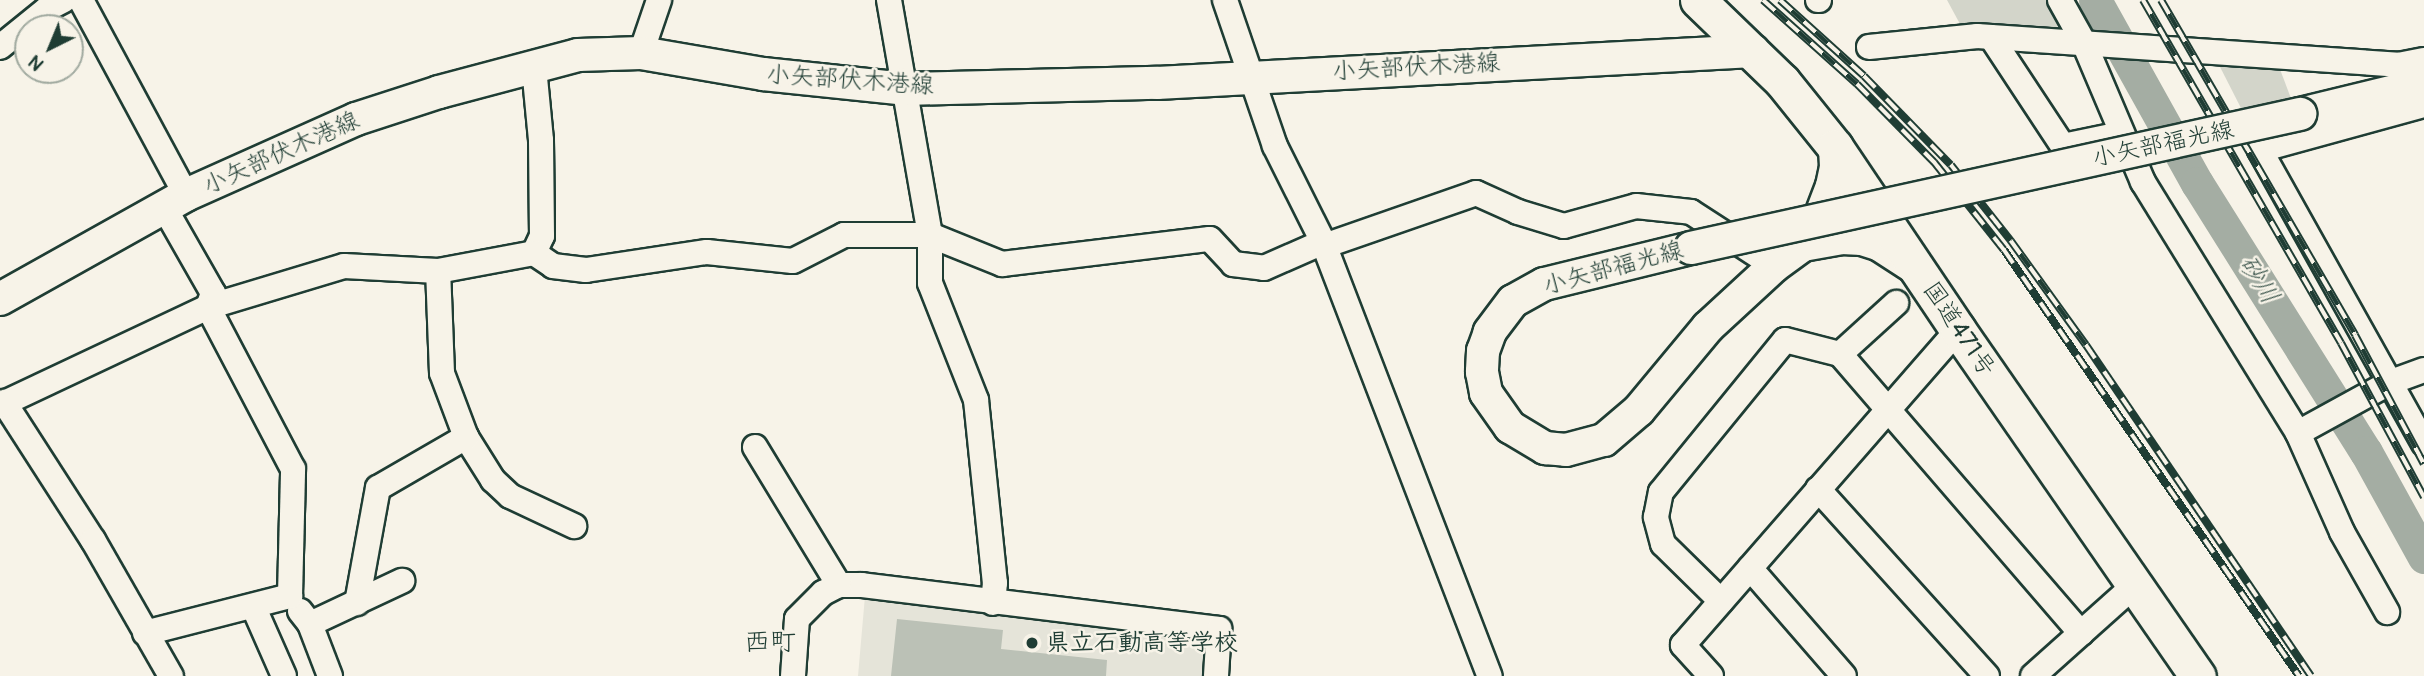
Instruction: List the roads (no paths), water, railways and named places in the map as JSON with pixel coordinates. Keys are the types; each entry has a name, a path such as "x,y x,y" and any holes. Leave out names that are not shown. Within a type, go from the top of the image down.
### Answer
{"highway":[{"name":"国道471号","path":"1698,0 1753,51 1835,147 1958,330 2198,676"}],"main road":[{"name":"小矢部伏木港線","path":"0,299 175,201 356,119 439,92 578,55 641,53 762,74 905,89 1157,83 1753,51"},
{"name":"小矢部福光線","path":"1921,273 1900,256 1862,239 1842,238 1803,246 1774,266 1724,311 1639,410 1604,440 1586,447 1566,450 1545,448 1527,440 1503,420 1486,393 1482,372 1483,351 1490,332 1513,301 1544,284 1691,248 2300,114 2424,84"},
{"name":"小矢部福光線","path":"1803,246 1826,207 1836,167 1835,147"}],"street":[{"path":"0,47 47,9 64,0"},
{"path":"81,0 175,201 213,292 208,307 293,469 290,596 310,624 330,676"},
{"path":"641,53 659,0"},
{"path":"889,0 930,235 930,283 976,400 995,583 993,603"},
{"path":"1225,0 1275,146 1324,244 1490,676"},
{"path":"2060,0 2084,43 2143,182 2298,433 2342,532 2387,612"},
{"path":"1991,37 2063,146 2121,134"},
{"path":"1869,47 1991,37 2398,65 2424,60"},
{"path":"534,67 541,140 541,236 534,253"},
{"path":"2424,106 2260,150 2424,443"},
{"path":"171,676 93,540 2,404 208,307 344,266 438,271 534,253 552,266 586,270 707,252 793,261 844,235 930,235 1002,264 1210,239 1233,264 1264,268 1324,244 1476,193 1518,212 1564,226 1636,206 1691,212 1774,266"},
{"path":"438,271 442,373 466,438 493,480 510,496 575,526"},
{"path":"1840,354 1896,303"},
{"path":"1711,676 1683,645 1958,330"},
{"path":"1721,601 1663,544 1656,517 1661,492 1785,340 1840,354 2081,633"},
{"path":"2298,433 2391,382 2424,370"},
{"path":"357,603 378,488 466,438"},
{"path":"755,447 839,585"},
{"path":"1818,489 1987,676"},
{"path":"1750,568 1844,676"},
{"path":"310,624 402,581"},
{"path":"2033,676 2136,584"},
{"path":"793,676 797,619 822,593 839,585 862,585 1219,629 1216,676"},
{"path":"145,633 254,608 290,596"},
{"path":"254,608 284,676"}],"waterway":[{"name":"砂川","path":"2095,0 2197,183 2366,452 2424,557"}],"railway":[{"path":"1763,0 1857,84 1934,162 2004,250 2299,676"},
{"path":"1780,0 1864,76 1951,165 2011,241 2086,345 2311,676"},
{"path":"2143,0 2341,343 2424,497"},
{"path":"2161,0 2355,335 2424,464"}],"place":[{"name":"県立石動高等学校","path":"1032,643"}],"district":[{"name":"西町","path":"770,643"}]}
